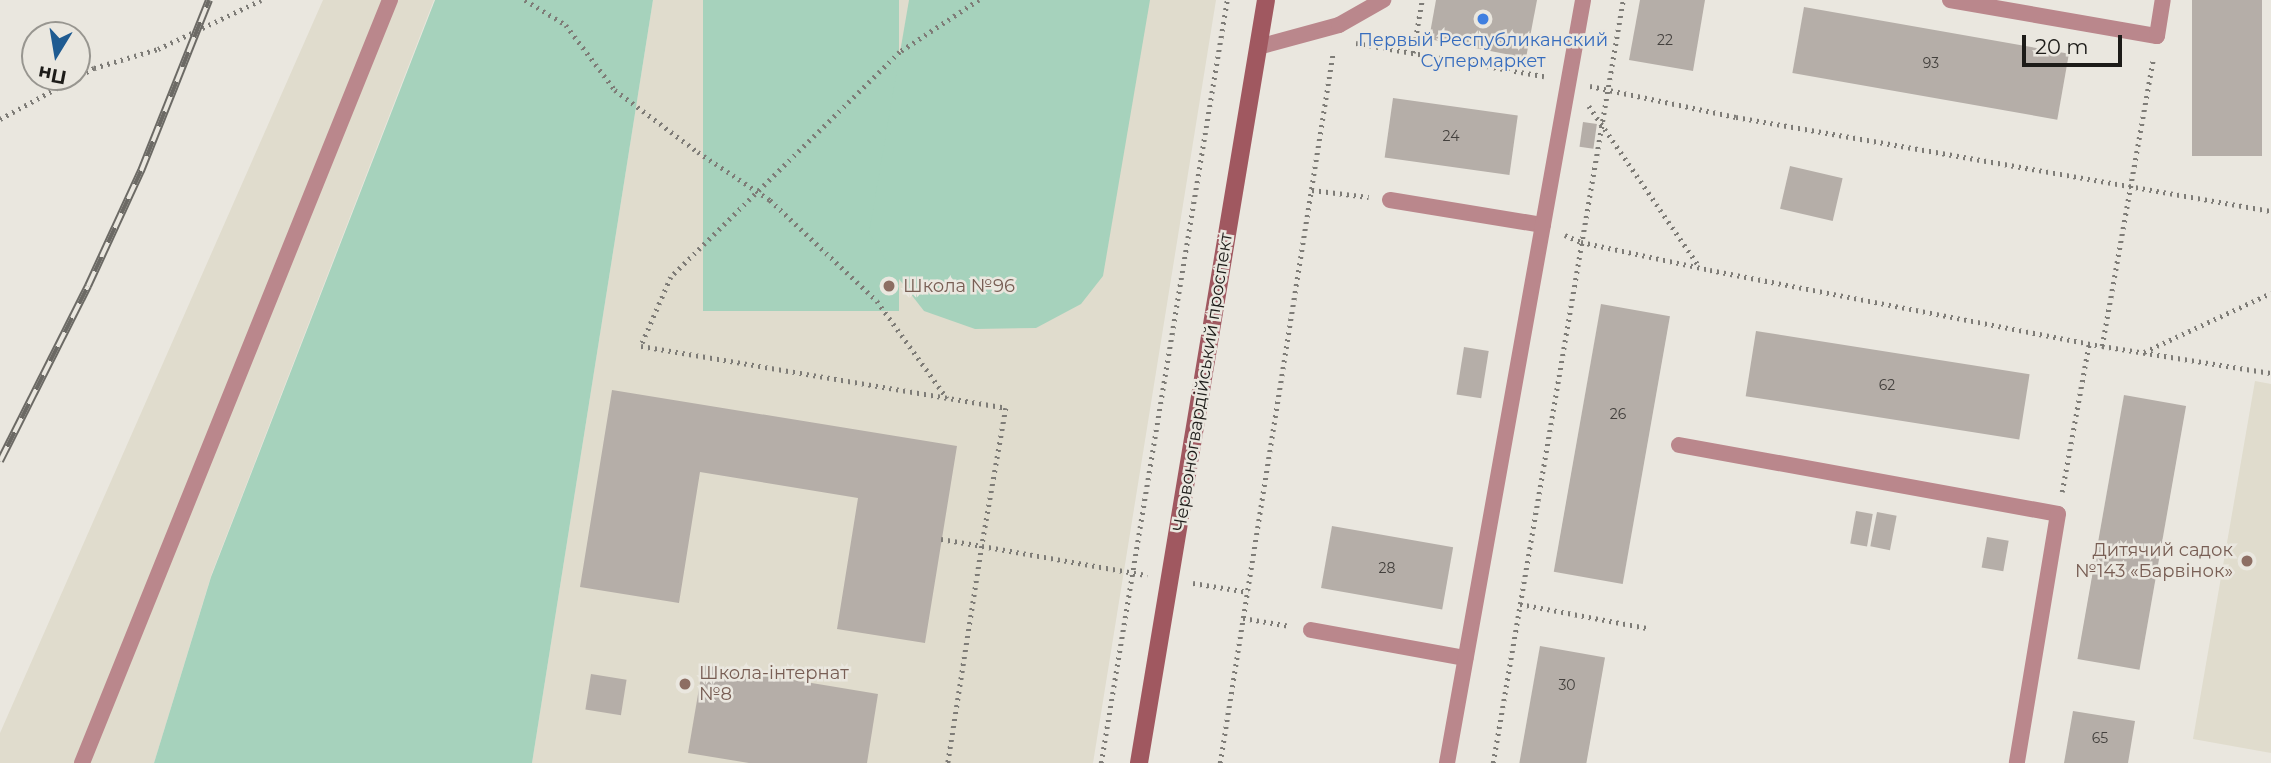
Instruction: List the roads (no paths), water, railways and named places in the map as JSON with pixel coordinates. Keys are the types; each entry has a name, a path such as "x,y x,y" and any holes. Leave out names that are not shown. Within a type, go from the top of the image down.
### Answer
{"main road":[{"name":"Червоногвардійський проспект","path":"1139,763 1266,0"}],"lane":[{"path":"82,763 390,0"},
{"path":"1258,47 1337,32 1383,0"},
{"path":"1447,763 1583,0"},
{"path":"1951,0 2157,36 2163,0"},
{"path":"1390,200 1543,225"},
{"path":"1679,445 2058,514 2017,763"},
{"path":"1311,630 1465,659"}],"railway":[{"path":"0,461 88,286 141,171 209,0"}],"place":[{"name":"Первый Республиканский Супермаркет","path":"1483,19"},
{"name":"Школа №96","path":"889,286"},
{"name":"Дитячий садок №143 «Барвінок»","path":"2247,561"},
{"name":"Школа-інтернат №8","path":"685,684"}]}
